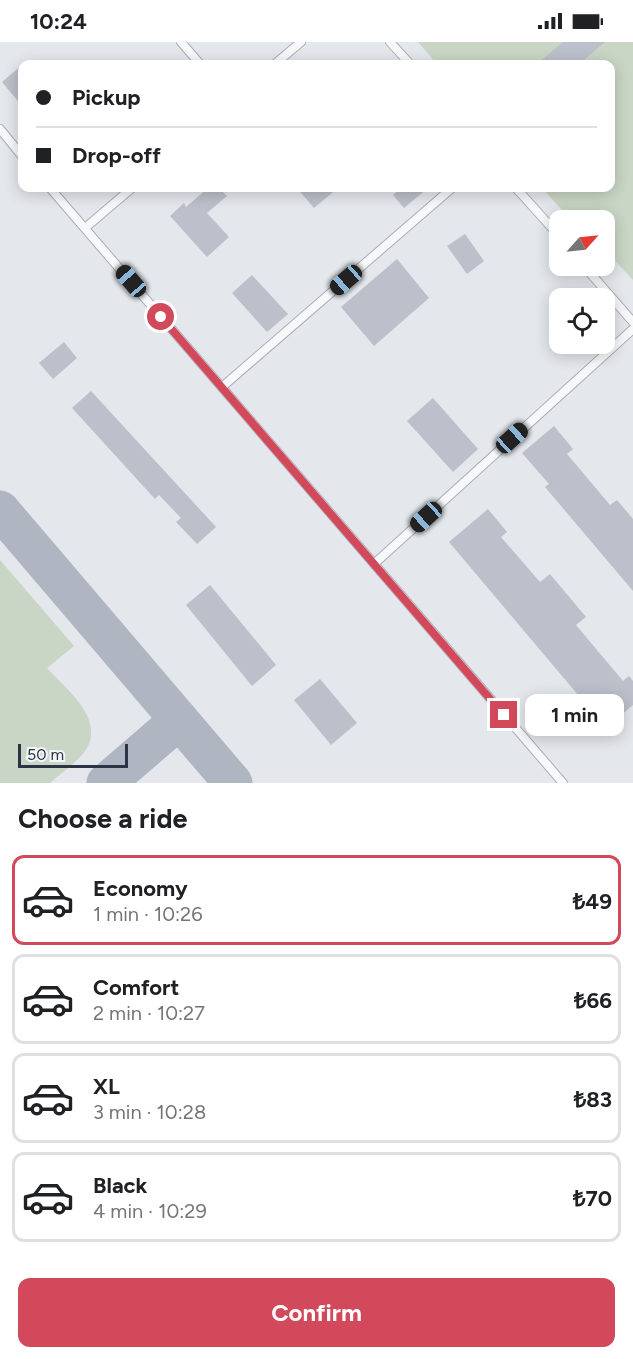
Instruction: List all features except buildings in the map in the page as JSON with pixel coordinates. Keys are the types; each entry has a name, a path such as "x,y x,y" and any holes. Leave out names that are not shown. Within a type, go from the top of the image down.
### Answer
{"lane":[{"path":"181,42 197,60"},
{"path":"280,60 301,42"},
{"path":"390,42 406,60"},
{"path":"0,129 18,151"},
{"path":"54,192 563,783"},
{"path":"85,228 127,192"},
{"path":"222,387 447,192"},
{"path":"520,192 549,225"},
{"path":"593,276 633,322"},
{"path":"374,564 633,329"}],"green space":[{"path":"418,42 633,42 633,280 615,261 615,210 562,210 546,192 615,192 615,60 434,60"},
{"path":"0,560 74,646 47,668 83,707 89,719 91,731 89,743 82,755 50,783 0,783"}],"taxiway":[{"path":"0,510 233,783"},
{"path":"106,783 179,720"}],"route":[{"path":"161,317 504,715"}]}
